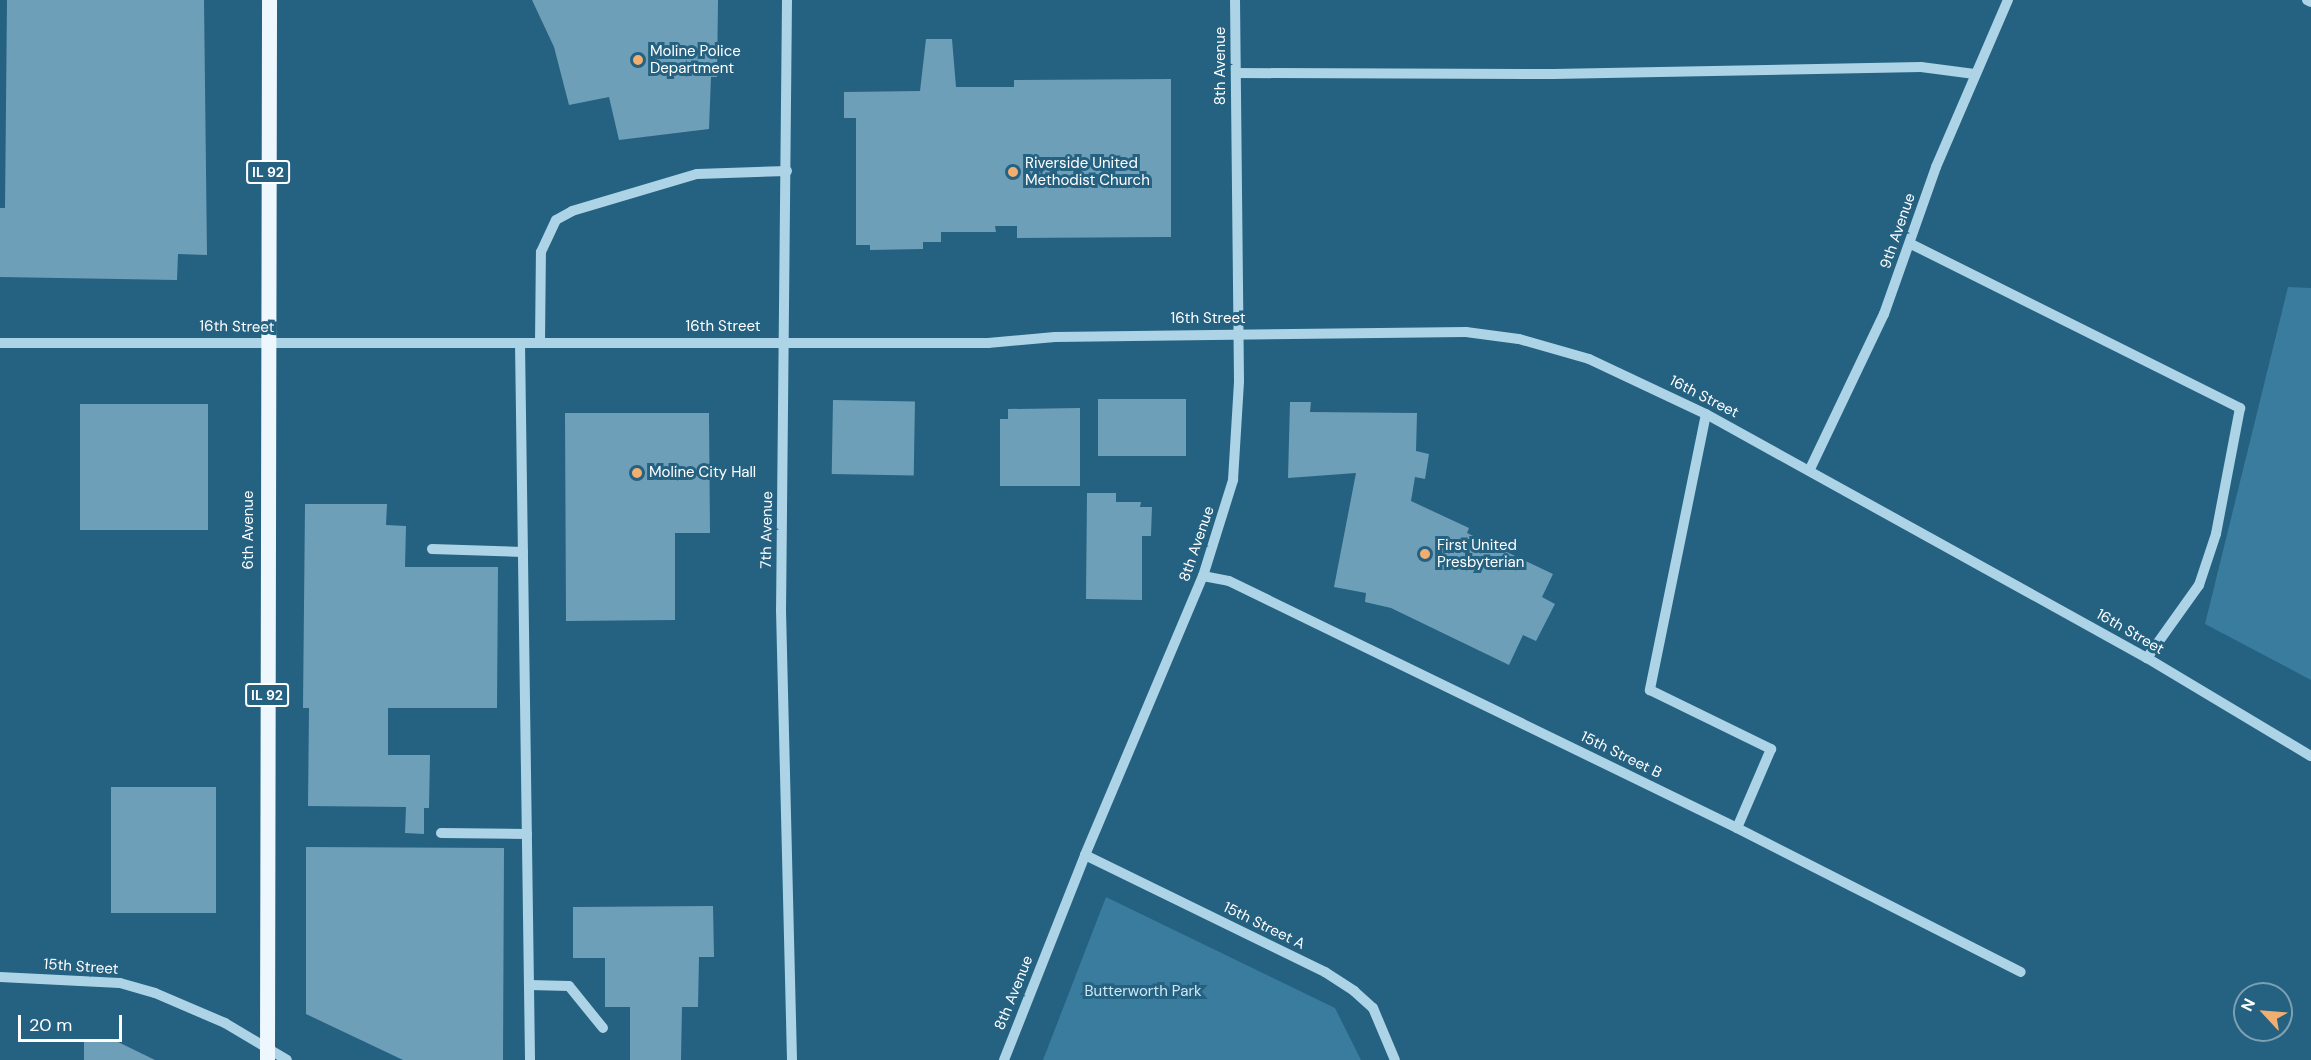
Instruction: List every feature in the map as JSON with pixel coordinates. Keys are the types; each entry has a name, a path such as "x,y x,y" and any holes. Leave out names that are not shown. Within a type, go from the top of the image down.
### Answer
{"main road":[{"name":"6th Avenue","path":"267,1054 269,0"}],"street":[{"name":"7th Avenue","path":"787,0 787,343 781,610 792,1060"},
{"name":"8th Avenue","path":"1004,1060 1085,855 1203,576 1233,480 1238,334 1235,0"},
{"name":"9th Avenue","path":"1810,469 1884,314 1911,244 1936,166 2008,0"},
{"path":"2307,0 2311,2"},
{"path":"1236,73 1553,74 1921,67 1975,74"},
{"path":"540,342 541,252 556,220 572,211 697,174 787,171"},
{"path":"1911,244 2240,408 2216,534 2199,585 2147,658"},
{"name":"16th Street","path":"0,343 988,343 1055,337 1466,332 1549,344 1598,362 1706,414 1810,469 2147,658 2311,756"},
{"path":"520,343 530,1060"},
{"path":"1706,414 1650,690 1771,749 1737,828"},
{"path":"432,549 523,552"},
{"name":"15th Street B","path":"1203,576 1229,581 1737,828 2021,972"},
{"path":"441,833 527,834"},
{"name":"15th Street A","path":"1085,855 1325,972 1354,991 1373,1008 1395,1060"},
{"name":"15th Street","path":"0,977 120,983 155,993 225,1023 267,1054 287,1060"},
{"path":"529,985 569,986 603,1028"}],"green space":[{"path":"2288,287 2311,288 2311,680 2205,624"},
{"name":"Butterworth Park","path":"1106,897 1335,1008 1361,1060 1043,1060"}],"building":[{"path":"7,0 204,0 207,255 178,254 177,280 0,277 0,208 5,208"},
{"name":"Moline Police Department","path":"532,0 718,0 717,77 711,77 709,129 619,140 609,97 569,105 554,47"},
{"name":"Riverside United Methodist Church","path":"926,39 952,39 956,87 1014,87 1014,80 1171,79 1171,237 1017,238 1017,226 995,226 996,232 941,232 941,242 923,242 923,249 870,250 870,245 856,245 856,118 844,118 844,92 920,91"},
{"path":"1098,399 1186,399 1186,456 1098,456"},
{"path":"833,400 915,401 914,475 832,474"},
{"name":"First United Presbyterian","path":"1290,402 1311,402 1310,412 1417,413 1416,451 1429,454 1425,479 1415,477 1411,501 1469,528 1467,533 1553,574 1542,597 1555,604 1536,641 1523,635 1509,665 1391,608 1365,602 1366,593 1334,587 1356,473 1288,478"},
{"path":"80,404 208,404 208,530 80,530"},
{"path":"1080,408 1080,486 1000,486 1000,419 1008,419 1008,409"},
{"name":"Moline City Hall","path":"565,413 709,413 710,533 675,533 675,620 566,621"},
{"path":"1087,493 1116,493 1116,502 1141,502 1140,507 1152,507 1151,536 1142,536 1142,600 1086,599"},
{"path":"305,504 387,504 386,525 406,526 405,567 498,567 497,708 388,708 388,755 430,755 429,808 424,808 424,834 405,833 406,807 308,806 309,708 303,708"},
{"path":"111,787 216,787 216,913 111,913"},
{"path":"306,847 504,848 503,1060 403,1060 306,1014"},
{"path":"713,906 714,957 699,957 698,1007 682,1007 681,1060 630,1060 630,1007 605,1007 605,958 573,958 573,907"},
{"path":"84,1040 116,1041 155,1060 84,1060"}],"place":[{"name":"Moline Police Department","path":"638,60"},
{"name":"Riverside United Methodist Church","path":"1013,172"},
{"name":"Moline City Hall","path":"637,473"},
{"name":"First United Presbyterian","path":"1425,554"}]}
